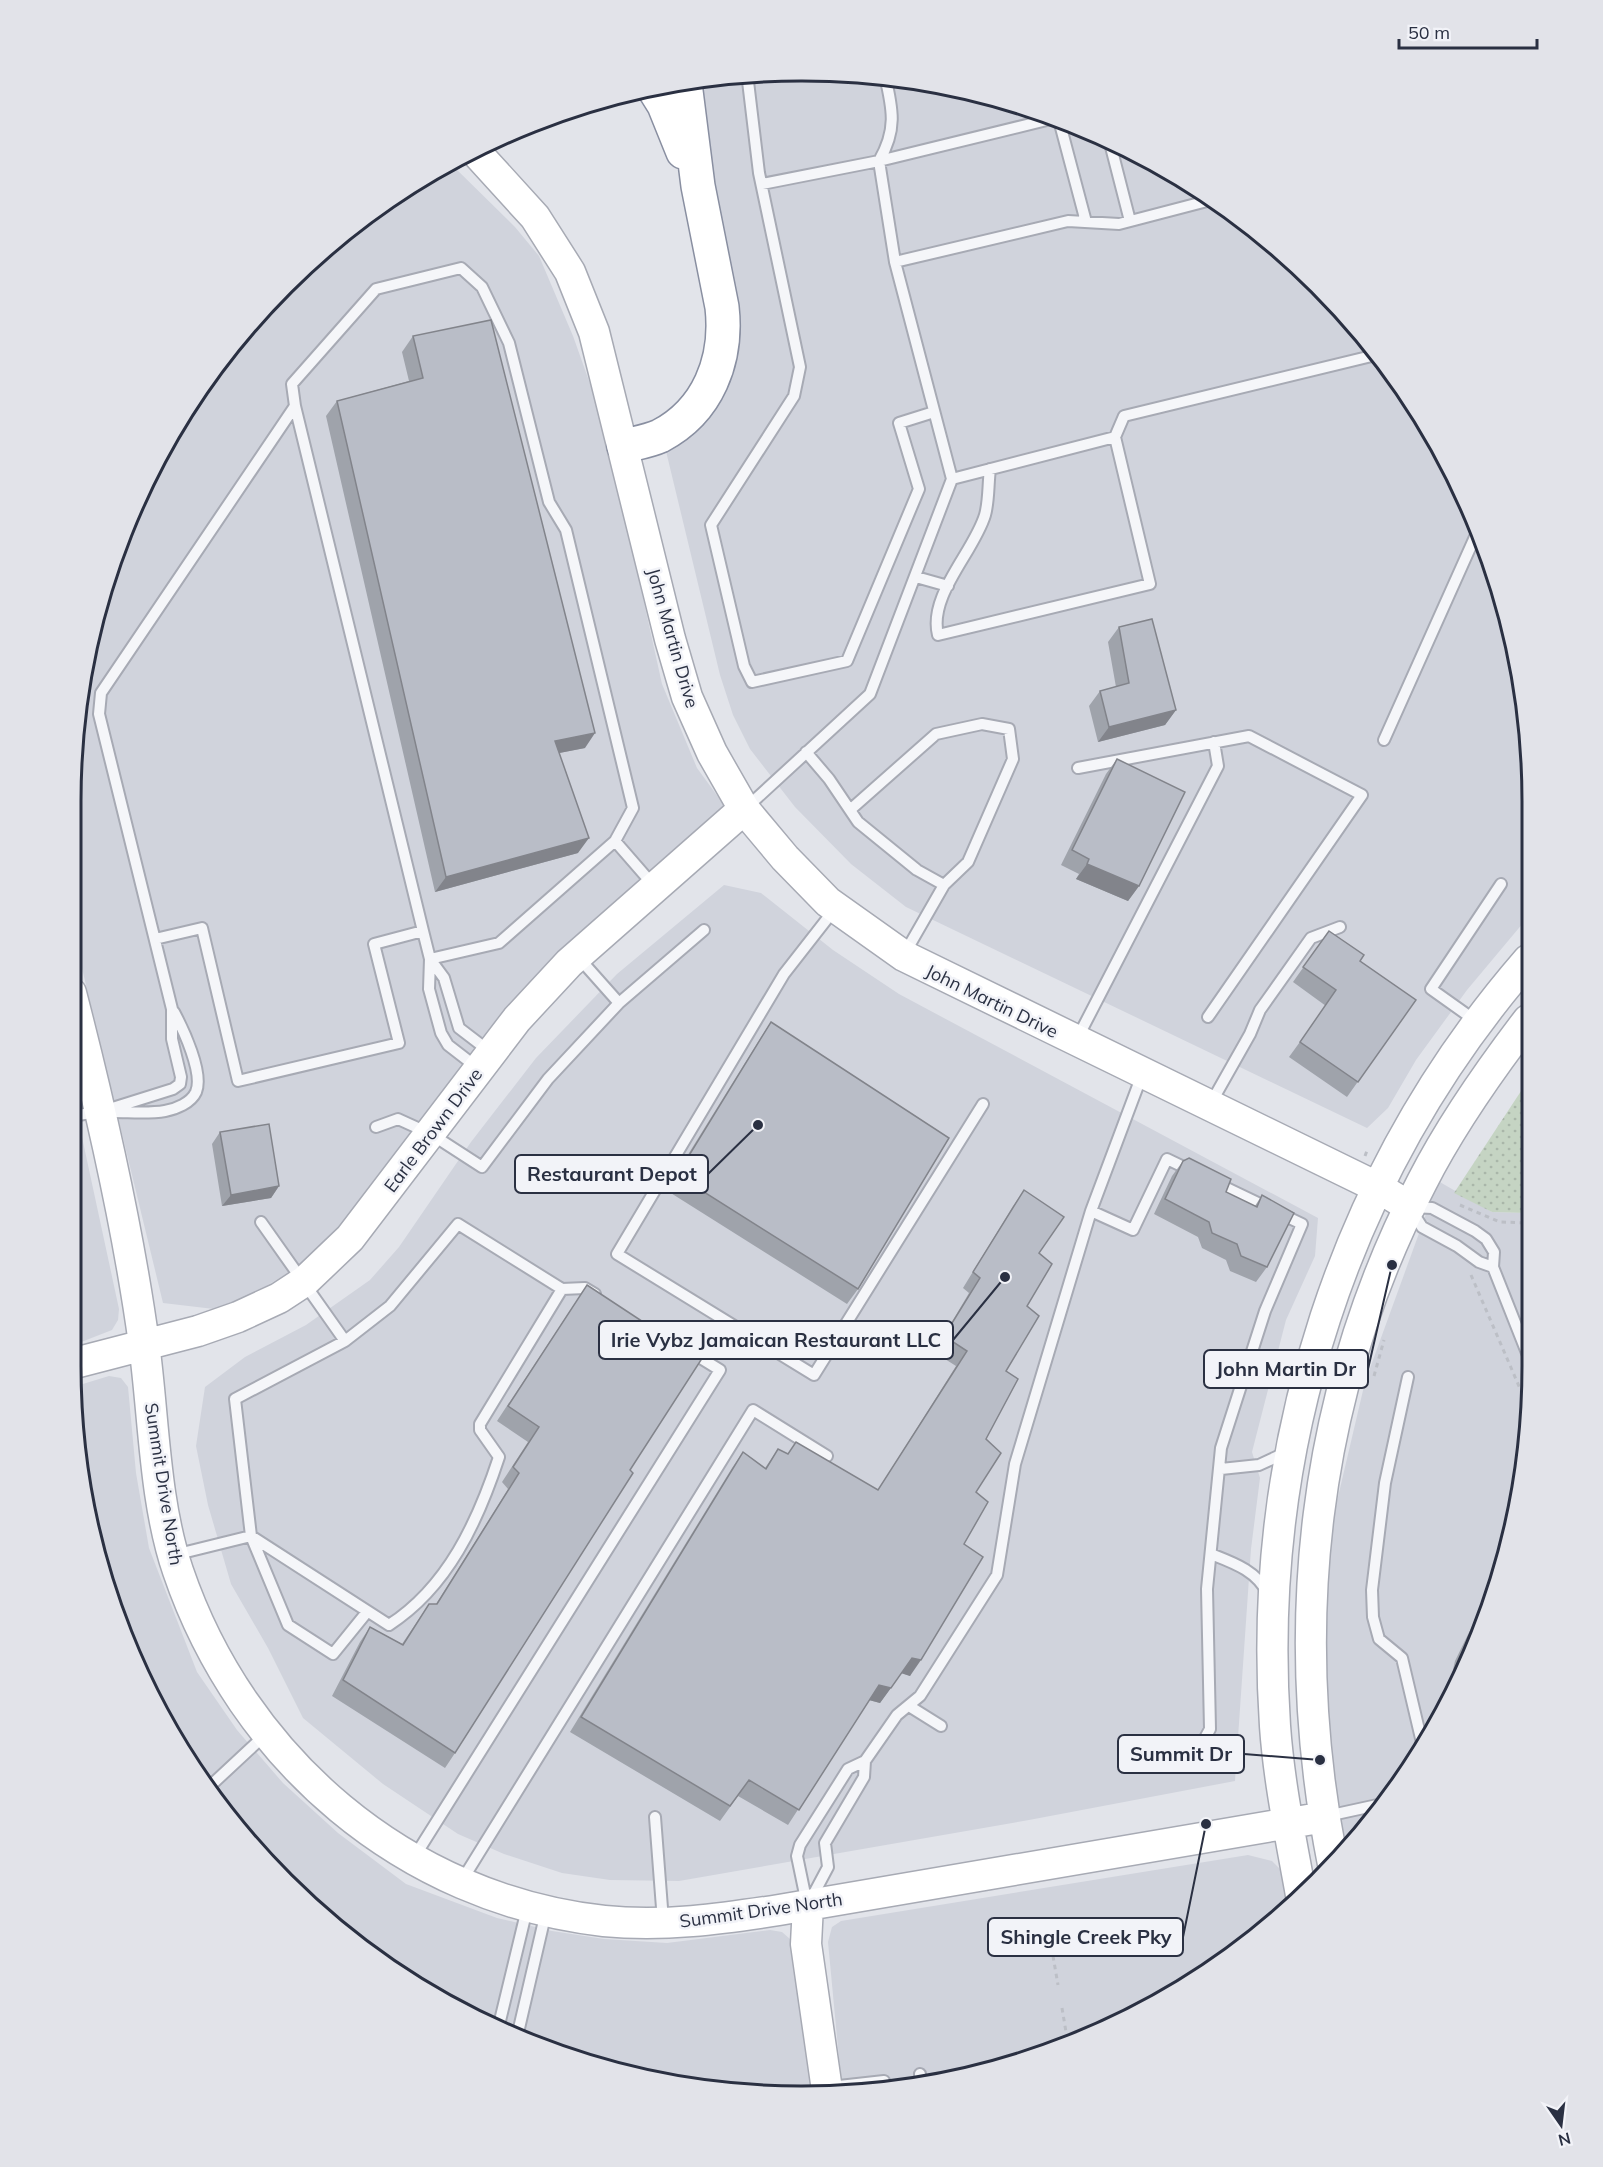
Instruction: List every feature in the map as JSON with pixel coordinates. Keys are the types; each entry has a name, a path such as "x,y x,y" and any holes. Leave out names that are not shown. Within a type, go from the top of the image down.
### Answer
{"highway":[{"path":"624,446 657,437 674,428 703,398 717,370 724,327 698,186 686,91"},
{"path":"658,96 698,186"}],"street":[{"name":"John Martin Drive","path":"481,157 535,217 570,272 594,332 670,639 687,697 712,753 744,809 785,858 836,907 904,956 1379,1188 1410,1207"},
{"name":"Earle Brown Drive","path":"81,1361 198,1331 238,1317 279,1298 305,1281 350,1238 517,1019 577,956 744,809"},
{"path":"1299,1886 1287,1825 1275,1726 1274,1606 1280,1525 1307,1373 1333,1290 1362,1217 1414,1121 1479,1023 1522,968"},
{"path":"1332,1853 1313,1735 1310,1654 1310,1611 1316,1531 1329,1447 1349,1366 1375,1288 1410,1207 1451,1132 1494,1065 1522,1028"},
{"name":"Summit Drive North","path":"81,1033 117,1187 144,1343 157,1461 174,1555 197,1620 221,1670 266,1734 321,1793 374,1835 461,1882 537,1909 606,1921 663,1923 736,1917 1325,1817"},
{"path":"808,1905 806,1944 825,2085"}],"lane":[{"path":"748,83 762,184 800,367 794,396 711,525 744,666 752,682 847,661 920,489 898,423 934,412"},
{"path":"744,809 870,693 952,479 895,262 879,161 889,143 894,111 888,86"},
{"path":"762,184 879,161 1042,123"},
{"path":"1060,129 1086,222"},
{"path":"1112,152 1130,221"},
{"path":"895,262 1068,221 1119,224 1202,202"},
{"path":"430,959 499,943 615,841 633,808 566,530 549,502 509,343 482,287 461,268 376,290 292,384 295,406 430,959 429,989 441,1033 448,1045 486,1061"},
{"path":"990,469 985,515 948,586 935,623 938,634 1150,584 1115,437 1124,417 1368,357"},
{"path":"101,1112 173,1089 180,1084 181,1077 172,1038 172,1009 99,714 101,693 295,406"},
{"path":"952,479 1115,437"},
{"path":"1384,740 1473,541"},
{"path":"916,577 948,586"},
{"path":"850,810 936,734 982,724 1009,729 1013,759 968,862 944,885 904,956"},
{"path":"1078,768 1249,736 1362,795 1208,1017"},
{"path":"1076,1042 1218,766 1214,742"},
{"path":"806,752 829,779 858,822 917,870 944,885"},
{"path":"615,841 655,887"},
{"path":"1479,1023 1431,989 1502,884"},
{"path":"836,907 784,974 617,1254 814,1375 983,1104"},
{"path":"1209,1105 1250,1034 1260,1010 1311,938 1340,927"},
{"path":"154,939 202,928 238,1081 399,1043 374,944 423,931"},
{"path":"376,1127 398,1119 431,1134 482,1167 548,1079 619,1003 704,930"},
{"path":"577,956 619,1003"},
{"path":"430,959 444,978 459,1028 486,1061"},
{"path":"81,1115 163,1111 183,1104 196,1091 197,1080 186,1034 172,1009"},
{"path":"808,1905 797,1856 800,1845 848,1769 865,1761 897,1714 920,1696 997,1575 1015,1464 1091,1211 1143,1072"},
{"path":"1091,1211 1133,1230 1167,1159 1302,1224 1265,1311 1221,1448 1221,1469 1207,1589 1210,1729 1193,1760"},
{"path":"1410,1207 1422,1227 1458,1246 1479,1262 1493,1267"},
{"path":"1410,1207 1432,1208 1486,1239 1494,1252 1493,1267 1522,1340"},
{"path":"261,1222 305,1281 345,1341"},
{"path":"367,1612 335,1654 290,1627 250,1536 235,1398 345,1341 390,1306 456,1224 562,1289 585,1288 604,1300"},
{"path":"174,1555 250,1536 367,1612 391,1624 420,1602 463,1547 484,1502 499,1457 480,1430 480,1424 562,1289"},
{"path":"414,1858 720,1370 653,1329"},
{"path":"1408,1377 1385,1483 1372,1590 1372,1617 1379,1639 1402,1658 1420,1734"},
{"path":"461,1882 753,1410 826,1456"},
{"path":"1221,1469 1259,1464 1292,1449"},
{"path":"1211,1554 1248,1570 1263,1582 1274,1606"},
{"path":"909,1706 941,1726"},
{"path":"214,1782 266,1734"},
{"path":"808,1905 828,1867 825,1843 864,1777 865,1761"},
{"path":"1325,1817 1371,1807"},
{"path":"655,1817 663,1923"},
{"path":"501,2020 537,1909"},
{"path":"518,2028 537,1909"}],"path":[{"path":"1460,1204 1500,1222 1522,1223"},
{"path":"1470,1273 1521,1391"},
{"path":"1371,1386 1388,1329"},
{"path":"1053,1956 1058,1985"},
{"path":"1062,2008 1067,2035"}],"shaded area":[{"path":"802,81 896,87 988,106 1033,119 1077,136 1120,155 1202,202 1277,260 1343,326 1401,401 1425,441 1448,483 1484,570 1508,661 1516,707 1522,802 1522,924 1467,990 1416,1060 1388,1108 1367,1128 906,907 851,864 795,807 750,749 733,715 720,675 665,447 692,428 723,399 734,365 693,89 754,83"},
{"path":"457,169 515,227 539,256 573,336 605,426 662,684 697,768 727,809 561,950 504,1010 341,1230 300,1266 249,1296 214,1309 163,1303 81,964 83,754 87,707 106,615 119,570 155,483 202,401 230,363 260,326 326,260 401,202"},
{"path":"724,885 761,893 833,950 899,994 1318,1218 1315,1256 1286,1320 1252,1452 1260,1478 1251,1549 1235,1781 1029,1820 679,1881 610,1880 562,1873 504,1854 458,1834 383,1784 303,1718 268,1648 231,1584 208,1505 196,1446 205,1387 245,1357 306,1325 370,1280 399,1247 471,1142 536,1058 617,974"},
{"path":"81,1132 119,1309 118,1320 112,1330 81,1342"},
{"path":"1438,1181 1492,1212 1522,1213 1520,1413 1516,1460 1497,1552 1484,1597 1448,1684 1401,1766 1343,1842 1322,1746 1323,1647 1330,1531 1365,1382"},
{"path":"109,1376 121,1378 128,1387 136,1473 149,1548 197,1672 237,1730 283,1783 338,1833 406,1884 497,1918 552,1931 604,1939 667,1943 770,1930 782,1932 790,1939 793,1947 810,2086 707,2080 661,2072 570,2048 526,2031 483,2012 401,1965 326,1907 292,1875 260,1841 202,1766 155,1684 136,1641 119,1597 95,1506 87,1460 82,1384"},
{"path":"1248,1855 1272,1861 1286,1875 1292,1893 1240,1937 1202,1965 1120,2012 1077,2031 1033,2048 942,2072 896,2080 841,2084 828,1942 832,1927 841,1921"}],"green space":[{"path":"1522,1090 1522,1213 1492,1212 1454,1193"}],"building":[{"path":"491,320 595,733 555,741 589,838 446,877 337,401 423,378 413,336"},
{"path":"1152,619 1176,710 1109,727 1100,691 1129,683 1119,627"},
{"path":"1117,759 1185,792 1139,886 1087,864 1089,859 1072,850"},
{"path":"1329,931 1364,955 1360,961 1416,1000 1358,1082 1300,1042 1336,990 1303,967"},
{"path":"771,1022 949,1138 858,1289 677,1175"},
{"path":"269,1124 279,1186 231,1195 220,1132"},
{"path":"1189,1158 1231,1179 1226,1192 1257,1207 1262,1195 1294,1213 1267,1267 1241,1256 1237,1244 1212,1233 1209,1222 1165,1199 1183,1161"},
{"path":"1024,1190 1064,1217 1039,1253 1052,1264 1027,1306 1039,1316 1006,1371 1018,1379 986,1439 1001,1453 976,1492 988,1502 964,1544 983,1557 921,1660 912,1658 891,1688 879,1685 799,1810 749,1780 730,1806 581,1717 743,1452 766,1469 778,1449 788,1454 796,1442 878,1490 967,1351 944,1336 980,1278 973,1272"},
{"path":"587,1285 701,1360 630,1470 633,1473 455,1753 343,1680 370,1627 403,1645 429,1604 437,1604 519,1473 513,1467 539,1427 508,1406"}],"place":[{"name":"Restaurant Depot","path":"758,1125"},
{"name":"John Martin Dr","path":"1392,1265"},
{"name":"Irie Vybz Jamaican Restaurant LLC","path":"1005,1277"},
{"name":"Summit Dr","path":"1320,1760"},
{"name":"Shingle Creek Pky","path":"1206,1824"}]}
